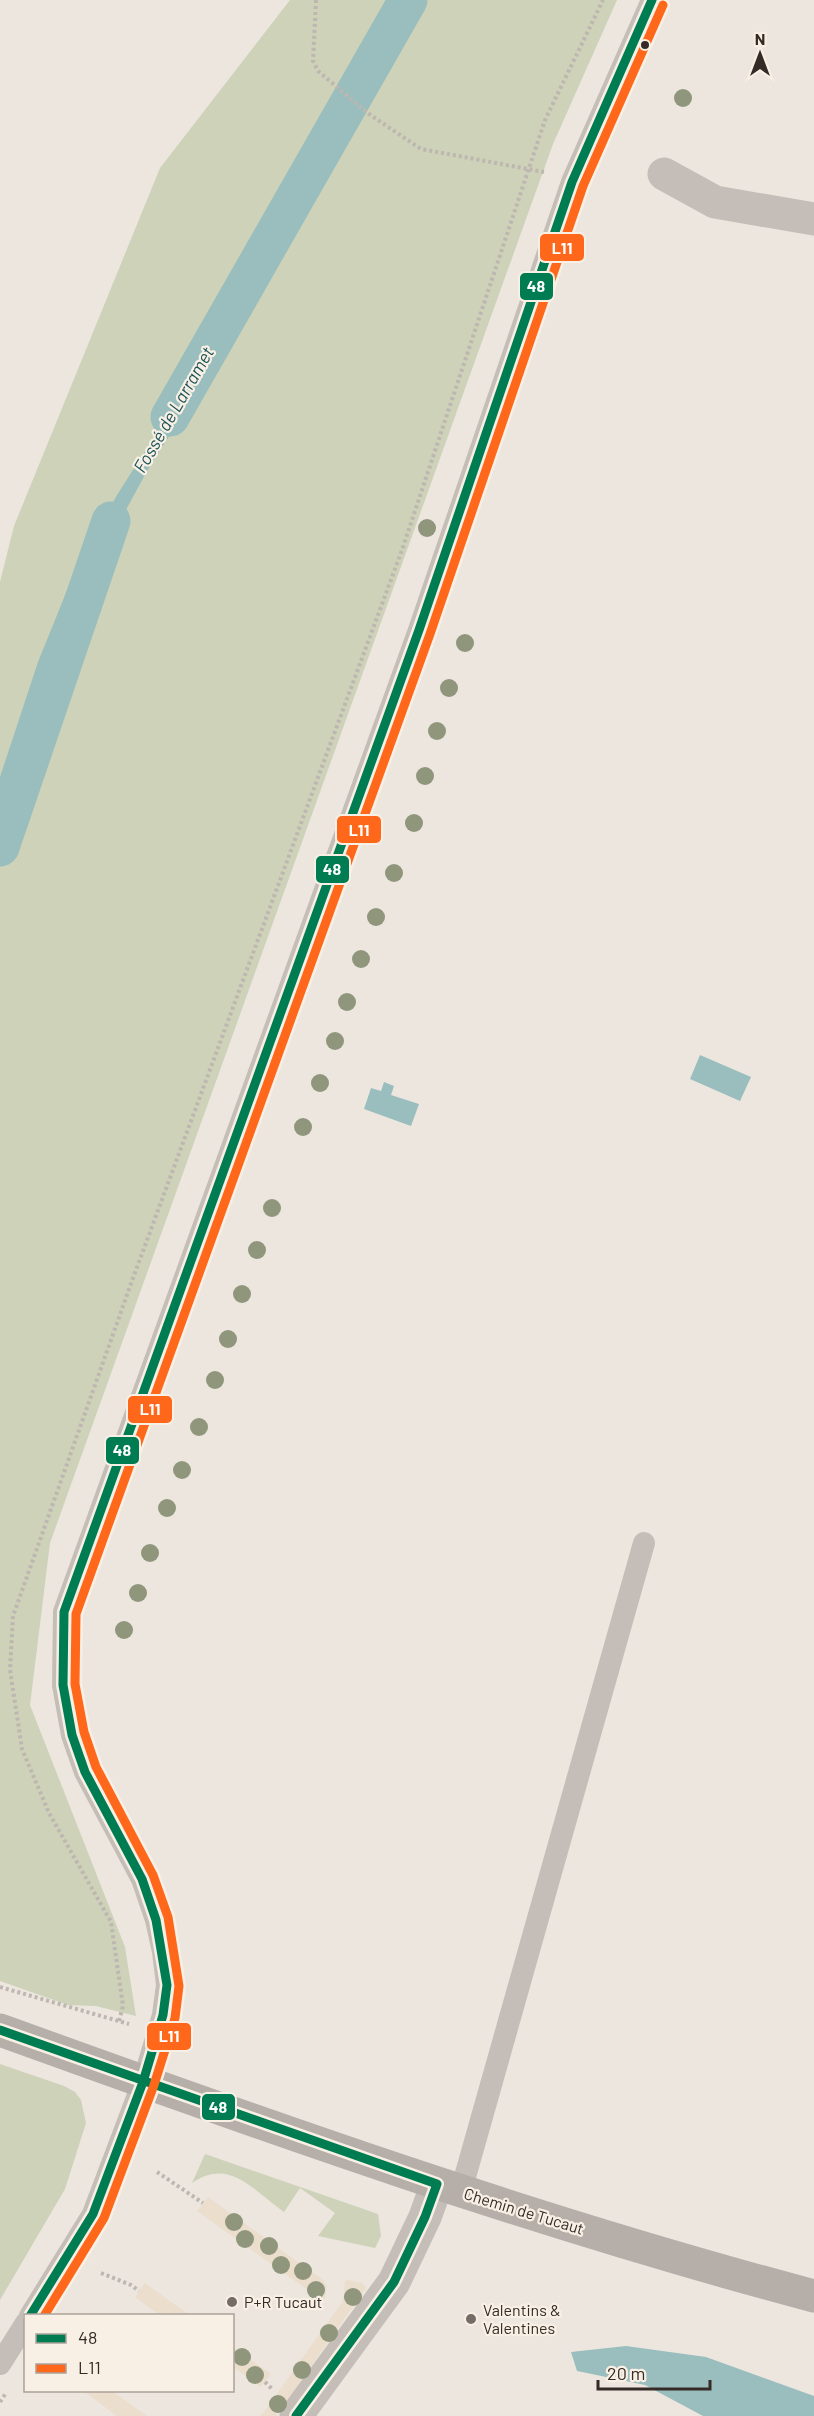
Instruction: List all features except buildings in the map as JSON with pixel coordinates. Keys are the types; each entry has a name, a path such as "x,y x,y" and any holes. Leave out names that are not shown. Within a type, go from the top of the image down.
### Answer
{"main road":[{"name":"Chemin de Tucaut","path":"0,2030 449,2188 703,2266 814,2296"}],"street":[{"path":"664,174 715,202 814,219"},
{"path":"296,2416 394,2282 425,2217 449,2188"}],"lane":[{"path":"31,2314 93,2214 143,2082 158,2034 167,1985 163,1952 142,1879 85,1772 72,1735 63,1685 64,1612 419,630 572,182 652,0"},
{"path":"449,2188 644,1543"},
{"path":"0,2364 24,2326"}],"path":[{"path":"316,0 313,62 318,71 369,114 421,149 550,174"},
{"path":"0,1987 158,2034"},
{"path":"157,2172 203,2204"},
{"path":"101,2273 131,2285 139,2291"},
{"path":"0,2402 6,2393"}],"green space":[{"path":"290,0 617,0 553,144 50,1543 30,1705 125,1947 136,2016 96,2006 68,2005 0,1981 0,582 14,526 160,168"},
{"path":"0,2064 75,2092 81,2100 86,2123 65,2189 0,2300"},
{"path":"205,2154 378,2214 381,2236 375,2248 318,2236 335,2213 300,2188 284,2212 251,2186 229,2175 218,2173 205,2176 192,2183"}],"shaded area":[{"path":"208,2197 323,2280 327,2286 325,2299 323,2301 197,2211"},
{"path":"345,2281 362,2283 366,2288 276,2416 261,2416 343,2301"},
{"path":"145,2283 189,2314 158,2314 135,2297"},
{"path":"234,2347 271,2374 261,2387 234,2368"},
{"path":"85,2392 113,2392 147,2416 117,2416"}],"water":[{"path":"313,169 325,171 212,368 147,471 88,580 60,649 0,817 0,777 38,662 72,578 117,495 193,376"},
{"path":"700,1055 751,1077 740,1101 690,1079"},
{"path":"384,1082 394,1086 391,1095 419,1104 411,1126 364,1109 371,1088 381,1091"},
{"path":"626,2346 706,2357 814,2396 814,2416 703,2416 645,2385 577,2371 571,2352"}],"waterway":[{"name":"Fossé de Larramet","path":"170,417 408,0"},
{"name":"Fossé de Larramet","path":"0,847 111,521"}],"transit line":[{"name":"48","path":"31,2314 93,2214 143,2082 163,2015 167,1985 156,1920 142,1879 85,1772 72,1735 63,1685 64,1612 419,630 572,182 652,0"},
{"name":"L11","path":"45,2314 104,2218 154,2085 175,2018 179,1986 168,1917 153,1875 96,1767 84,1732 75,1684 76,1614 430,634 583,186 663,5"},
{"name":"48","path":"0,2030 437,2184"},
{"name":"48","path":"296,2416 394,2282 425,2217 437,2184"}],"place":[{"name":"P+R Tucaut","path":"232,2302"},
{"name":"Valentins & Valentines","path":"471,2319"}]}
